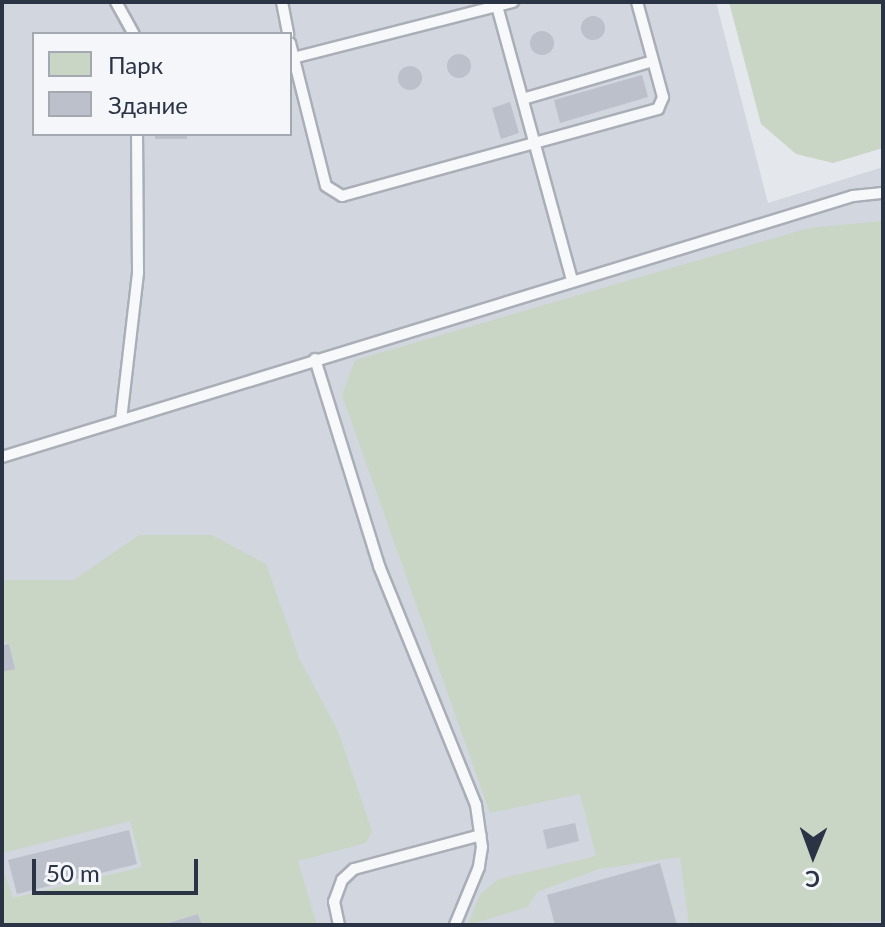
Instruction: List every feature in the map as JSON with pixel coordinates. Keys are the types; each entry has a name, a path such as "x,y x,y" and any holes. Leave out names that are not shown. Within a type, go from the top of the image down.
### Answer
{"lane":[{"path":"116,2 133,32"},
{"path":"282,2 288,32"},
{"path":"293,58 513,2"},
{"path":"292,53 331,193 342,196 658,109 663,97 637,2"},
{"path":"497,6 572,281"},
{"path":"523,99 653,61"},
{"path":"121,420 138,272 137,136"},
{"path":"2,457 853,196 883,193"},
{"path":"315,359 379,566 476,805 481,835 479,867 455,925"},
{"path":"339,925 334,902 342,880 354,869 481,835"}],"shaded area":[{"path":"2,2 716,2 768,203 883,167 883,925 2,925"}],"green space":[{"path":"729,2 883,2 883,148 833,163 796,154 761,124"},
{"path":"883,221 883,921 689,925 680,857 599,869 537,892 528,907 468,925 480,894 499,879 596,856 580,794 490,813 342,395 355,360 809,228"},
{"path":"139,535 212,535 266,564 299,658 338,731 372,831 366,843 298,861 317,925 202,925 198,914 159,925 2,925 2,867 13,898 142,867 130,821 2,853 2,672 15,668 9,644 2,640 2,580 74,580"}],"building":[{"path":"593,16 602,19 605,28 602,37 593,40 584,37 581,28 584,19"},
{"path":"542,31 551,34 554,43 551,52 542,55 533,52 530,43 533,34"},
{"path":"459,54 468,57 471,66 468,75 459,78 450,75 447,66 450,57"},
{"path":"410,66 419,69 422,78 419,87 410,90 401,87 398,78 401,69"},
{"path":"642,75 648,97 560,123 554,100"},
{"path":"510,102 519,133 501,139 492,108"},
{"path":"155,136 187,136 187,139 155,139"},
{"path":"9,644 15,669 2,672 2,645"},
{"path":"575,823 579,841 547,849 543,830"},
{"path":"129,830 137,864 17,894 8,860"},
{"path":"660,863 677,925 555,925 547,895"},
{"path":"198,914 202,925 165,925 165,924"}]}
